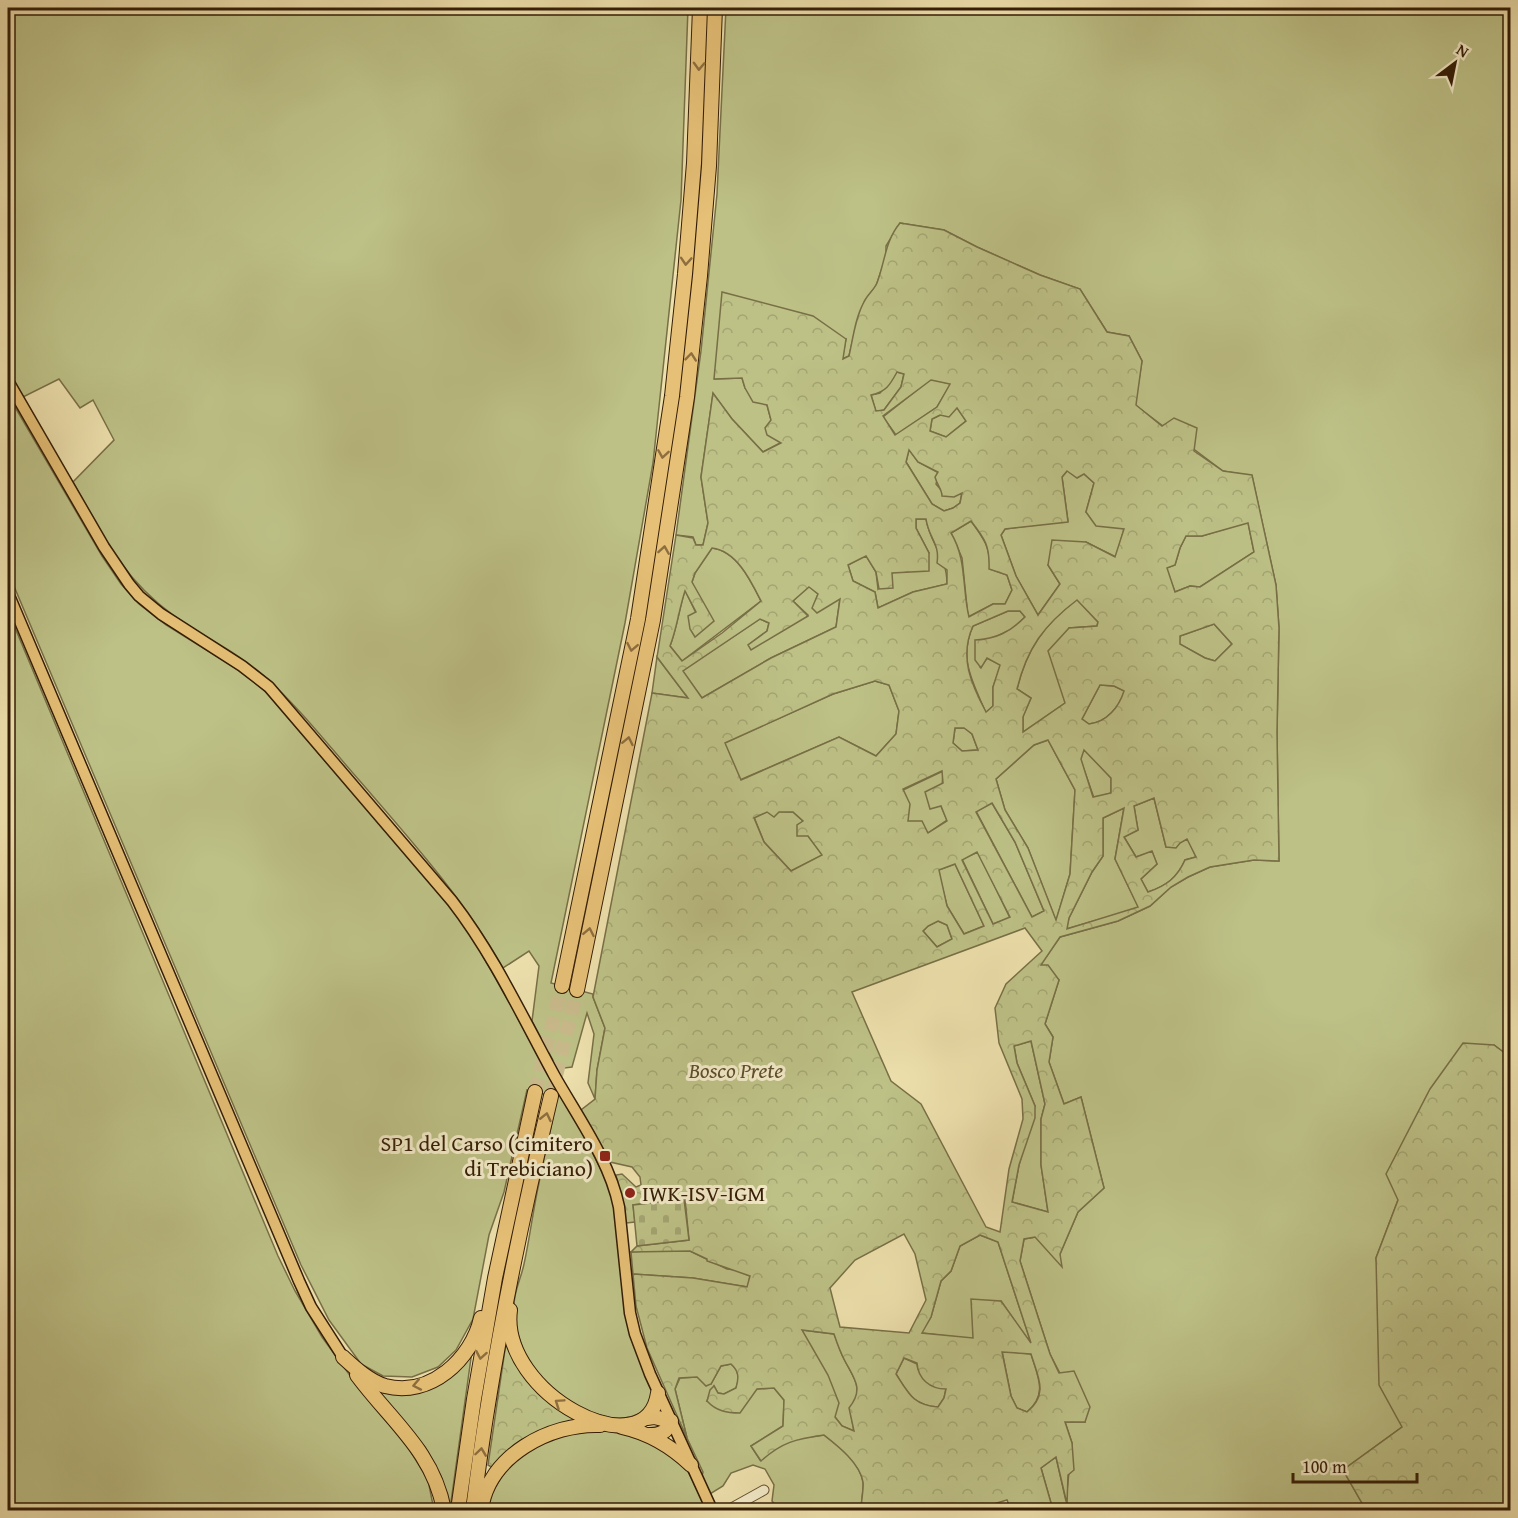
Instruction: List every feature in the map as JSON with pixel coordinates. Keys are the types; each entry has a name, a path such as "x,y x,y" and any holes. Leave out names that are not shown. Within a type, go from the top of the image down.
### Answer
{"highway":[{"path":"562,986 638,619 672,396 694,163 700,8"},
{"path":"577,990 651,632 685,408 700,276 708,177 715,8"},
{"path":"458,1510 474,1399 512,1194 535,1092"},
{"path":"473,1510 494,1363 527,1196 550,1096"},
{"path":"343,1357 364,1375 386,1386 420,1385 438,1378 453,1366 466,1352 479,1327 496,1243 512,1194"},
{"path":"527,1196 523,1244 509,1314 515,1347 525,1367 546,1393 573,1412 596,1421 649,1435 679,1454 691,1465"},
{"path":"343,1357 416,1444 436,1482 444,1510"},
{"path":"647,1418 654,1408 658,1394"},
{"path":"481,1510 484,1497 494,1477 523,1448 540,1437 559,1430 585,1425 632,1424 654,1417 671,1421 669,1427 662,1433 649,1435"}],"main road":[{"path":"8,381 104,547 139,596 161,614 242,666 269,687 452,901 477,936 579,1118 615,1191 620,1207 632,1324 658,1394 712,1510"},
{"path":"8,593 299,1281 311,1307 343,1357"}],"street":[{"path":"728,1510 764,1490"}],"green space":[{"path":"8,8 688,8 681,200 653,463 625,623 551,983 593,994 605,1028 597,1070 595,1099 588,1083 594,1034 587,1013 572,1067 564,1068 555,1064 532,1021 539,966 529,951 503,968 471,918 436,870 289,700 253,667 184,623 156,601 140,586 115,555 73,482 114,440 93,400 80,408 59,379 23,397 8,371"},
{"path":"726,8 1510,8 1510,1057 1494,1045 1398,1200 1376,1258 1402,1427 1343,1470 1366,1510 1053,1510 1041,1468 1056,1457 1066,1501 1072,1443 1065,1422 1085,1422 1050,1354 1020,1261 1024,1239 1036,1237 1060,1254 1078,1212 1104,1188 1081,1097 1064,1104 1049,1062 1053,1037 1045,1024 1059,980 1040,965 1060,937 1118,921 1150,906 1171,887 1210,867 1254,860 1279,861 1277,733 1279,628 1276,585 1252,476 1223,471 1135,405 1142,361 1129,336 1107,332 1080,289 1040,275 944,230 900,223 886,246 886,256 876,286 864,302 849,356 842,359 846,339 714,379 742,378 745,388 767,405 771,420 782,442 763,452 732,419 713,394 701,477 708,523 703,545 696,545 693,537 676,535 701,351 717,194"},
{"name":"Bosco Prete","path":"900,223 944,230 1040,275 1080,289 1107,332 1129,336 1142,361 1136,405 1162,426 1174,418 1197,428 1194,451 1223,471 1252,475 1276,585 1279,628 1277,733 1279,861 1254,860 1210,867 1171,887 1150,906 1118,921 1060,937 1041,965 1048,965 1059,980 1045,1024 1053,1037 1049,1062 1064,1104 1081,1097 1104,1188 1078,1212 1060,1254 1062,1267 1035,1237 1024,1239 1020,1261 1050,1354 1059,1373 1074,1371 1090,1407 1085,1422 1065,1422 1072,1443 1074,1470 1068,1475 1067,1504 1056,1457 1041,1468 1053,1510 1011,1510 1007,1500 990,1505 991,1510 861,1510 863,1485 858,1468 836,1444 824,1435 790,1442 776,1449 761,1461 751,1446 783,1426 784,1400 774,1388 757,1389 740,1413 722,1411 707,1401 710,1390 714,1386 718,1393 724,1394 736,1388 738,1375 731,1364 721,1366 711,1384 706,1386 697,1377 679,1378 675,1389 687,1438 647,1348 636,1306 633,1274 693,1278 747,1287 750,1276 707,1261 690,1251 631,1252 637,1246 689,1240 685,1199 633,1205 635,1222 626,1223 616,1175 622,1174 636,1187 641,1185 640,1177 632,1167 610,1162 581,1110 595,1099 597,1070 605,1028 593,997 652,693 688,698 657,657 676,535 693,538 696,545 703,545 708,523 701,477 713,393 732,419 763,452 781,443 767,435 765,428 771,420 767,405 753,402 742,378 714,379 722,292 813,316 846,339 843,359 849,356 858,315 865,299 877,283 888,244","holes":["897,372 904,374 901,387 884,410 876,411 871,395 887,387","931,380 950,384 937,407 895,435 883,416","957,408 966,421 946,437 930,431 932,419 940,415 949,417","909,450 918,462 938,472 935,477 942,496 954,497 962,493 960,503 944,511 932,504 906,462","1067,471 1077,478 1084,474 1094,483 1086,512 1096,526 1124,529 1115,557 1086,542 1052,540 1048,565 1060,584 1038,615 1016,576 1001,535 1005,529 1068,522 1062,477","916,519 926,519 936,546 937,563 947,570 947,584 913,592 878,608 875,592 853,581 848,565 866,556 876,572 879,589 893,588 892,573 929,571 929,553 916,528","971,521 986,543 989,569 1007,575 1012,590 1005,604 993,604 969,617 962,564 951,533","1248,523 1254,552 1200,587 1190,586 1175,592 1167,568 1175,565 1186,536 1202,536","712,548 721,550 742,568 761,601 722,633 682,661 670,646 685,591 696,612 688,616 690,629 695,637 714,621 692,582 695,573","809,587 818,594 812,608 817,613 840,599 836,627 771,658 702,698 683,671 760,619 769,623 767,631 748,645 751,650 808,616 793,601","1077,600 1098,622 1097,626 1069,628 1048,651 1065,703 1023,732 1023,717 1031,698 1017,689 1026,661 1038,638 1065,609","1008,611 1020,611 1025,617 1002,634 975,640 975,660 981,668 987,658 1000,665 993,687 993,706 986,712 972,681 967,659 969,637 973,626","1214,624 1232,644 1215,661 1180,644 1180,636","875,681 889,685 899,711 896,734 876,756 839,737 741,780 725,743 833,694","1100,685 1114,686 1124,691 1119,703 1107,717 1089,724 1082,719","955,728 964,728 972,734 978,750 962,751 953,743","1048,740 1075,790 1070,874 1056,920 1028,848 1005,810 996,779 1034,745","1084,750 1111,778 1111,793 1093,797 1081,759","942,771 943,783 925,792 930,809 941,806 947,821 928,833 922,821 908,821 910,804 903,789","1154,798 1166,847 1176,848 1187,839 1196,857 1185,860 1170,881 1148,892 1141,879 1157,864 1152,851 1136,857 1124,837 1138,830 1134,806","992,803 1015,842 1044,911 1032,917 976,812","1124,808 1115,859 1138,907 1067,929 1069,918 1092,872 1103,856 1103,818","767,812 774,817 779,812 793,812 803,821 797,825 797,836 808,836 822,855 791,871 764,842 754,818","977,852 1010,917 993,924 962,860","955,864 984,926 964,934 947,906 939,870","938,921 947,925 952,939 937,947 923,931","1025,928 1042,951 1006,984 995,1008 999,1043 1022,1099 1023,1119 1009,1169 1000,1232 986,1227 921,1104 891,1081 852,992","1031,1041 1045,1104 1041,1119 1041,1165 1048,1212 1012,1202 1019,1165 1035,1118 1035,1106 1017,1063 1014,1046","904,1234 915,1254 926,1300 909,1333 840,1327 830,1288 855,1260","980,1235 998,1242 1031,1343 1001,1301 971,1299 973,1338 922,1333 931,1317 941,1281 951,1271 960,1246","802,1330 834,1334 855,1379 856,1395 849,1408 854,1431 842,1426 835,1417 839,1403 828,1375","1002,1352 1031,1354 1039,1378 1038,1399 1027,1412 1017,1408 1011,1396","904,1358 917,1363 922,1378 930,1385 946,1389 944,1398 938,1407 923,1404 908,1393 896,1374"]},
{"path":"897,372 904,374 901,387 884,410 876,412 871,395 880,393"},
{"path":"931,379 951,384 937,407 896,435 883,417"},
{"path":"8,395 102,556 121,584 139,604 166,625 237,669 264,690 468,930 585,1138 609,1186 614,1202 628,1325 653,1392 647,1410 620,1419 604,1417 564,1400 541,1379 525,1353 519,1338 514,1308 515,1297 523,1270 556,1097 527,1090 504,1192 489,1235 473,1319 456,1350 438,1367 412,1377 383,1376 361,1364 329,1320 301,1265 8,572"},
{"path":"957,407 966,421 946,437 930,431 932,419"},
{"path":"909,449 918,462 939,473 936,484 942,491 962,493 960,503 944,511 932,504 906,462"},
{"path":"1067,471 1084,474 1094,483 1086,512 1124,529 1116,557 1086,542 1048,565 1060,584 1038,615 1016,576 1001,535 1005,529 1068,521 1062,477"},
{"path":"916,519 926,519 944,565 947,584 913,592 878,608 875,592 853,581 848,565 866,555 876,572 878,589 892,573 929,553 916,528"},
{"path":"971,521 985,543 989,554 990,569 1007,575 1012,590 1005,604 993,604 968,617 962,558 951,533"},
{"path":"1248,522 1254,552 1200,587 1190,586 1175,592 1166,568 1175,565 1186,536 1202,536"},
{"path":"712,548 721,550 736,561 748,576 761,601 682,661 670,646 683,597 685,590 704,630 692,582 695,573"},
{"path":"809,586 818,594 813,608 840,598 836,627 771,658 702,698 682,671 760,619 769,623 767,631 748,645 808,615 793,601"},
{"path":"1077,599 1098,622 1097,626 1069,628 1065,703 1023,732 1023,716 1031,698 1017,689 1026,661 1046,628"},
{"path":"8,611 278,1256 322,1337 362,1392 403,1439 428,1480 434,1510 8,1510"},
{"path":"1008,611 1020,611 1025,617 1012,629 991,639 980,668 987,658 1001,665 993,687 993,706 986,713 969,670 967,649 969,638 973,626"},
{"path":"1214,624 1232,644 1215,661 1179,644 1180,636"},
{"path":"657,657 688,698 652,693"},
{"path":"875,681 889,685 899,711 896,734 876,756 839,737 740,780 724,743 833,694"},
{"path":"1100,685 1114,686 1125,691 1112,713 1089,724 1082,719"},
{"path":"955,728 965,728 972,734 978,750 962,751 953,743"},
{"path":"1048,740 1075,790 1070,874 1056,921 1028,848 1005,810 996,779 1034,745"},
{"path":"1084,749 1111,778 1111,793 1094,798 1080,758"},
{"path":"943,771 941,806 947,820 928,833 907,821 903,790"},
{"path":"1154,798 1166,847 1188,839 1196,857 1185,860 1170,881 1148,892 1141,879 1157,864 1152,852 1136,857 1124,837 1138,830 1134,806"},
{"path":"992,803 1015,842 1044,911 1032,917 976,811"},
{"path":"1124,808 1115,859 1139,908 1066,929 1069,918 1092,872 1103,856 1103,818"},
{"path":"767,811 793,812 803,821 808,836 823,855 791,871 764,842 754,817"},
{"path":"978,852 1010,918 993,924 962,859"},
{"path":"955,864 984,926 964,934 947,906 938,870"},
{"path":"938,921 947,925 952,939 937,947 923,931"},
{"path":"1031,1041 1045,1104 1041,1119 1041,1165 1048,1212 1012,1202 1019,1165 1035,1106 1017,1063 1014,1046"},
{"path":"1463,1043 1494,1045 1510,1057 1510,1510 1366,1510 1343,1470 1402,1427 1379,1385 1376,1258 1398,1200 1386,1174 1430,1089"},
{"path":"684,1199 689,1240 637,1246 633,1205"},
{"path":"980,1235 998,1242 1032,1346 1001,1301 974,1339 921,1333 931,1317 941,1281 951,1271 960,1246"},
{"path":"690,1251 727,1269 736,1270 750,1276 748,1287 693,1278 633,1274 631,1252"},
{"path":"802,1330 834,1334 856,1385 857,1396 850,1409 854,1431 842,1426 835,1417"},
{"path":"506,1343 570,1415 578,1421 493,1468 488,1465"},
{"path":"472,1351 450,1509 441,1476 425,1447 373,1386 402,1394"},
{"path":"1002,1351 1031,1354 1040,1385 1037,1399 1027,1412 1017,1408 1011,1396"},
{"path":"904,1358 917,1364 920,1373 946,1389 944,1398 938,1407 917,1401 905,1387 896,1374"},
{"path":"731,1364 738,1375 736,1388 724,1394 718,1393 714,1386 707,1401 757,1389 774,1388 784,1400 783,1426 751,1446 760,1460 775,1448 795,1439 824,1435 848,1455 858,1468 863,1485 861,1510 779,1510 772,1501 774,1485 765,1469 753,1465 731,1473 723,1486 710,1494 702,1476 703,1472 687,1438 675,1389 680,1378 697,1377 711,1384 721,1366"},
{"path":"599,1430 626,1434 650,1442 686,1467 707,1510 484,1510 502,1476 518,1457 559,1435"}],"tunnel":[{"path":"535,1092 562,986"},
{"path":"551,1096 577,990"}],"place":[{"name":"SP1 del Carso (cimitero di Trebiciano)","path":"605,1156"},
{"name":"IWK-ISV-IGM","path":"630,1193"}]}
